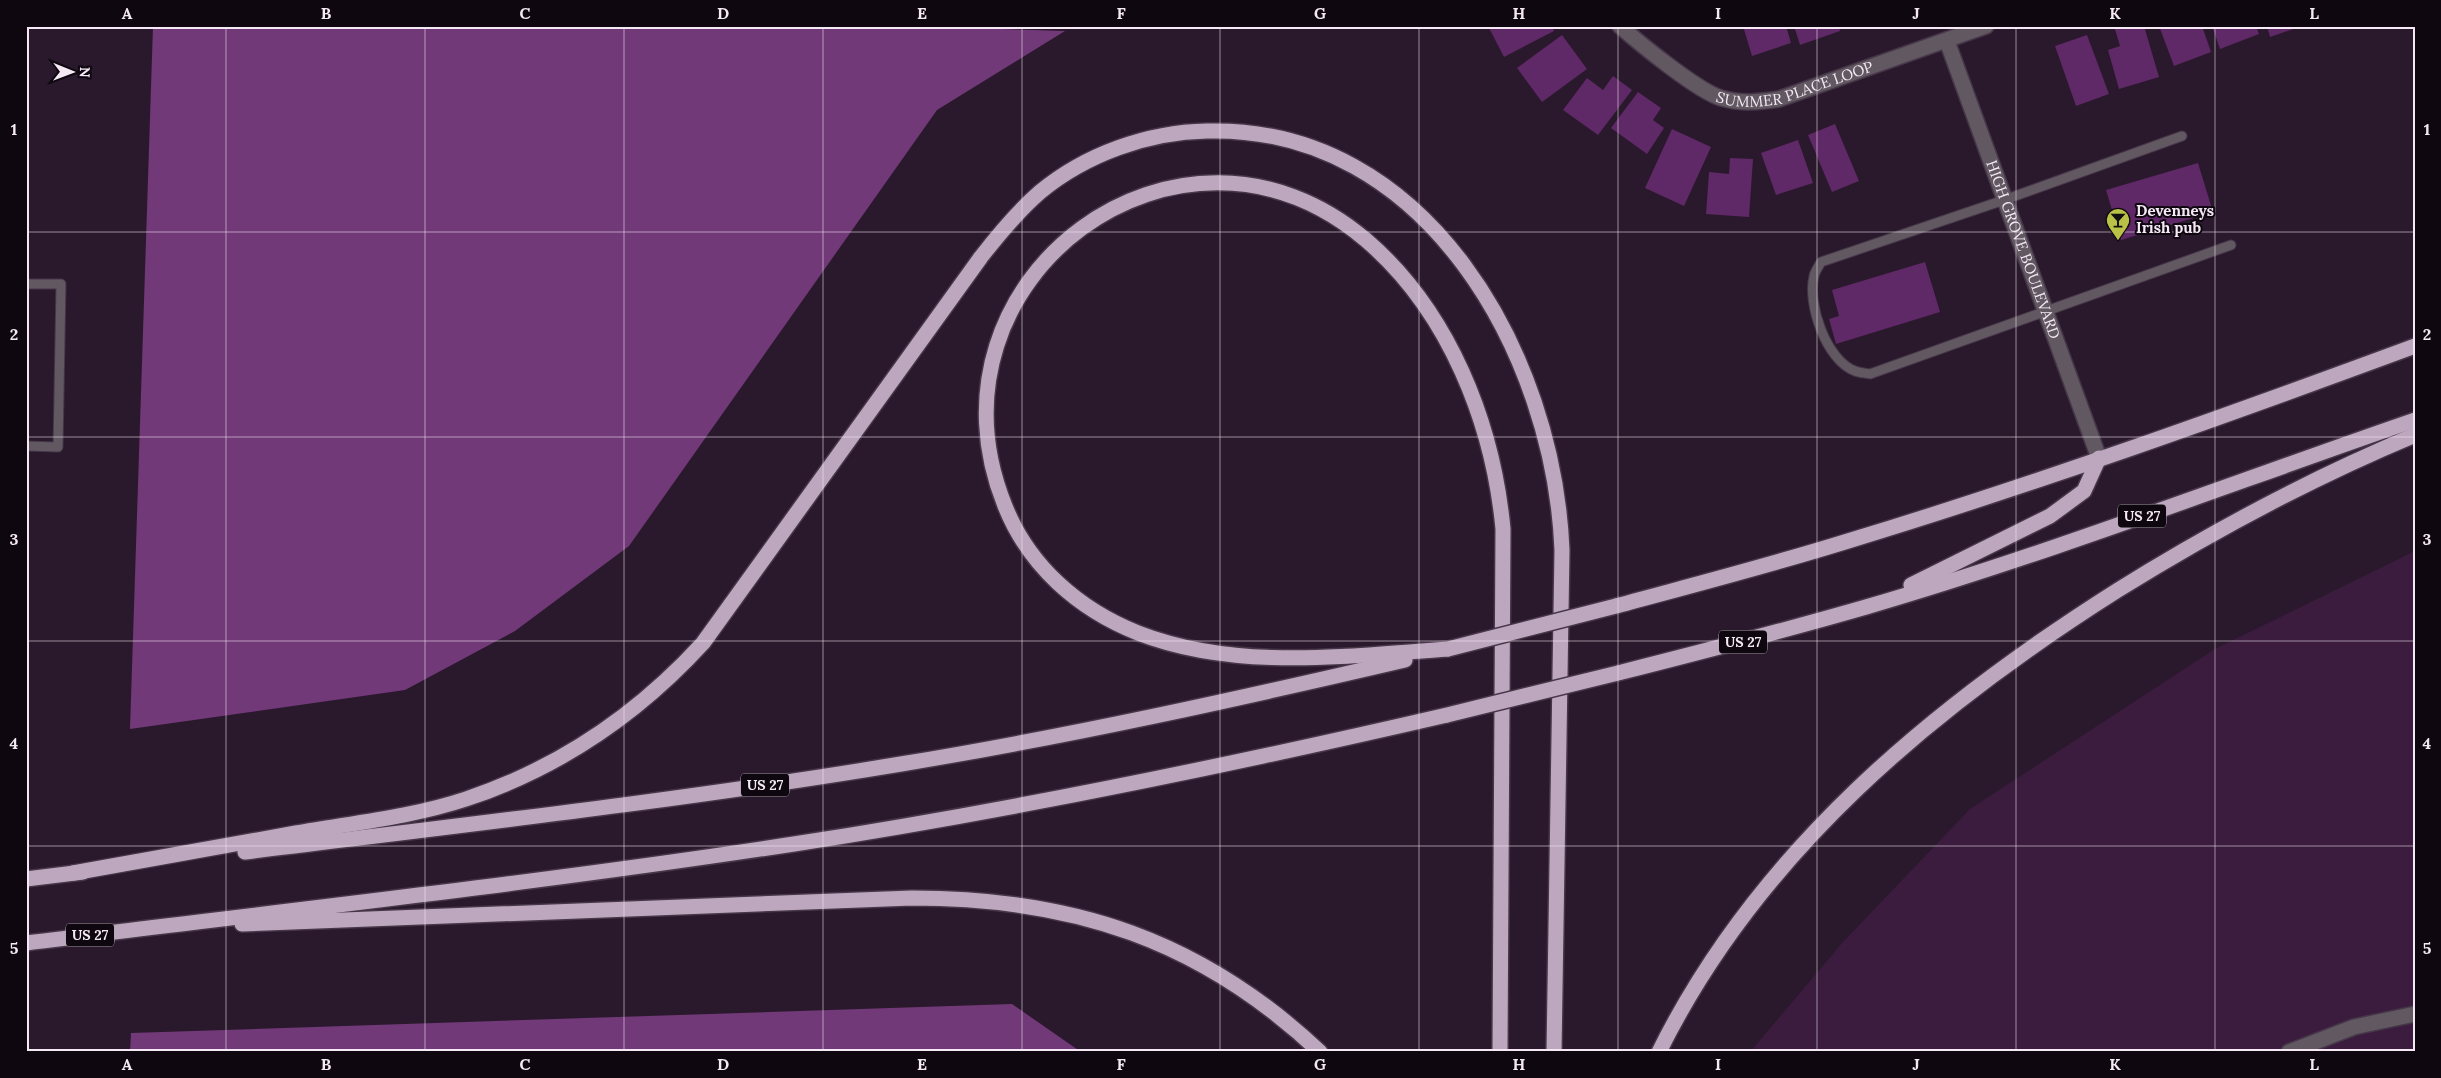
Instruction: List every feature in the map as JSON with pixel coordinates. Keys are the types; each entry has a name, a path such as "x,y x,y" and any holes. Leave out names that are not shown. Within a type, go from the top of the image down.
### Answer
{"highway":[{"path":"73,873 384,818 466,799 544,766 619,721 652,696 704,643 981,257 1008,223 1040,192 1070,170 1128,144 1192,131 1251,133 1300,143 1333,154 1366,172 1414,209 1454,253 1485,297 1517,355 1540,417 1555,483 1562,550 1554,1052"},
{"path":"1448,650 1296,658 1218,654 1140,634 1108,620 1076,600 1052,578 1027,548 1010,518 997,486 988,451 985,415 988,378 998,340 1013,306 1031,277 1051,254 1098,217 1145,195 1197,185 1239,185 1273,191 1298,198 1324,210 1363,238 1404,278 1442,334 1470,392 1484,430 1497,484 1503,529 1500,1052"},
{"name":"US 27","path":"26,879 669,799 904,763 1134,720 1448,650 1616,606 1848,541 2099,458 2415,346"},
{"name":"US 27","path":"26,943 686,859 910,825 1151,780 1447,715 1746,641 1867,607 2114,526 2415,420"},
{"path":"1659,1052 1694,988 1725,940 1765,887 1844,800 1935,720 2039,643 2150,571 2325,475 2415,435"},
{"path":"1867,607 2050,516 2084,491 2099,458"},
{"path":"153,927 373,921 912,898 992,901 1071,913 1113,925 1156,942 1231,980 1266,1005 1320,1052"}],"street":[{"name":"SUMMER PLACE LOOP","path":"1620,26 1704,90 1720,98 1739,102 1779,99 1986,26"},
{"name":"HIGH GROVE BOULEVARD","path":"1947,41 2099,458"},
{"path":"2289,1052 2354,1027 2415,1014"}],"lane":[{"path":"2182,136 2004,200 1822,262 1814,276 1814,291 1817,315 1823,336 1833,354 1847,367 1856,372 1870,374 2231,245"},
{"path":"26,284 61,284 58,447 26,446"}],"shaded area":[{"path":"153,26 913,26 1065,31 937,110 629,546 515,631 405,690 130,729"},
{"path":"2415,551 2415,1052 1750,1052 1843,942 1970,809 2215,649"},
{"path":"1012,1004 1081,1052 130,1052 131,1033"}],"building":[{"path":"1488,26 1552,26 1554,31 1504,57"},
{"path":"1743,26 1786,26 1791,43 1752,56"},
{"path":"1794,26 1839,26 1840,31 1800,45"},
{"path":"2114,26 2144,26 2159,77 2119,89 2108,50 2120,46"},
{"path":"2159,26 2202,26 2211,52 2174,66"},
{"path":"2212,26 2256,26 2259,34 2220,49"},
{"path":"2267,26 2299,26 2299,27 2270,37"},
{"path":"1562,35 1587,69 1542,102 1517,68"},
{"path":"2087,35 2109,94 2076,106 2055,46"},
{"path":"1613,76 1632,90 1598,135 1563,110 1587,78 1603,90"},
{"path":"1638,92 1661,108 1653,120 1664,128 1647,154 1611,128"},
{"path":"1835,124 1859,181 1832,192 1808,135"},
{"path":"1672,129 1711,147 1684,206 1645,188"},
{"path":"1798,140 1813,183 1776,195 1761,153"},
{"path":"1730,158 1753,159 1749,217 1706,214 1709,172 1729,174"},
{"path":"2198,163 2213,212 2121,240 2106,190"},
{"path":"1925,262 1940,312 1836,344 1829,319 1839,316 1832,290"}],"place":[{"name":"Devenneys Irish pub","path":"2118,241"}]}
